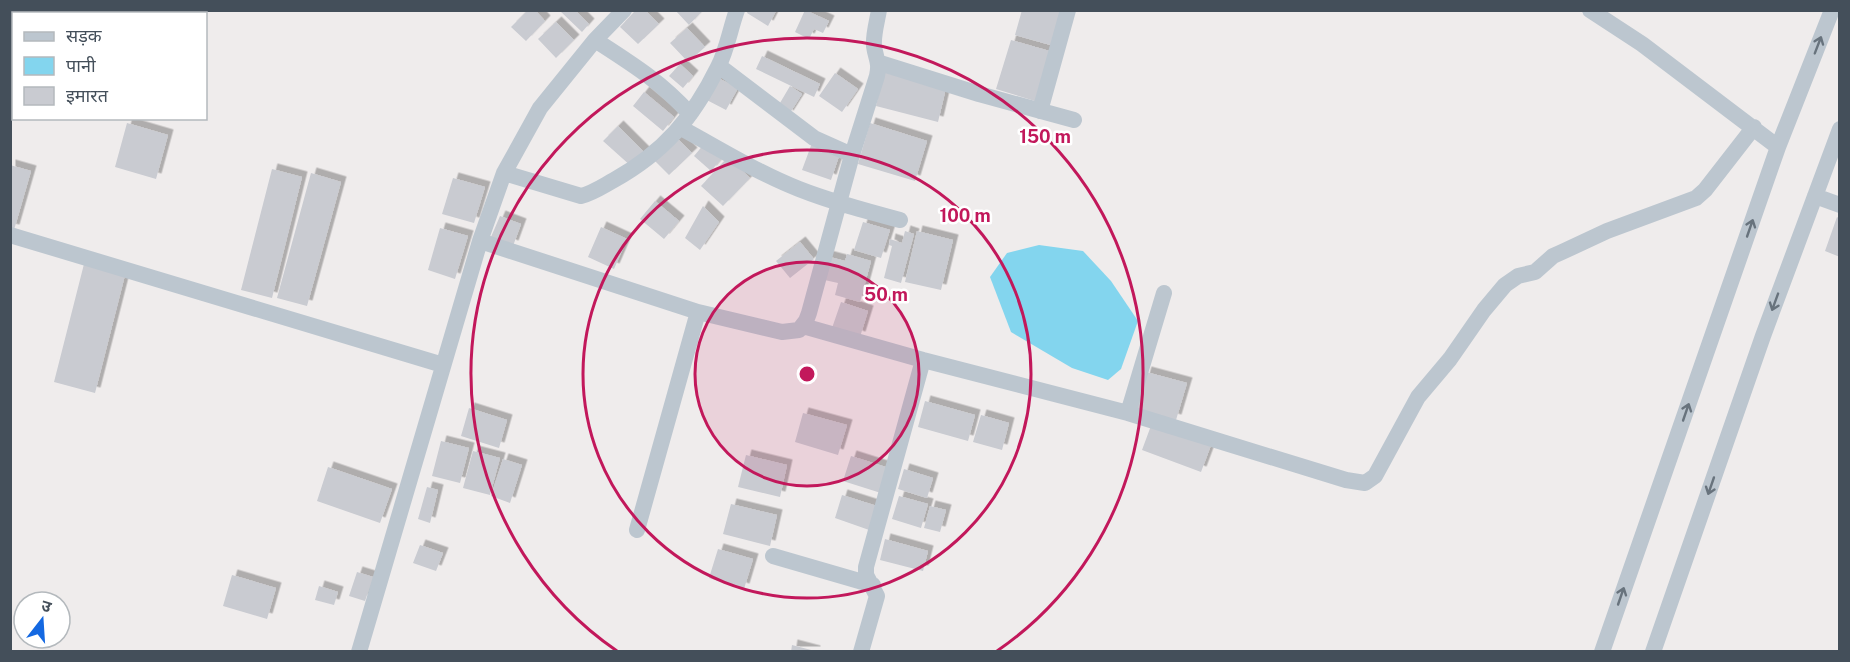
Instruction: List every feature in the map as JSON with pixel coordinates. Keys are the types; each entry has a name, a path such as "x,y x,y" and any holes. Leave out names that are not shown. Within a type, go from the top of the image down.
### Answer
{"street":[{"path":"359,651 442,365 504,173 540,108 624,10"},
{"path":"504,173 581,196 624,175 662,148 685,121 719,66 737,10"},
{"path":"480,242 698,312 782,332 792,332 803,326 809,313 852,155 880,63 874,46 879,10"},
{"path":"1040,111 1068,10"},
{"path":"1590,10 1642,44 1778,147"},
{"path":"1602,651 1778,147 1832,10"},
{"path":"596,40 670,92 685,121 776,179 839,203 900,220"},
{"path":"880,63 1074,120"},
{"path":"719,66 814,138 852,155"},
{"path":"803,326 923,360 1128,413 1358,484 1370,481 1400,433 1418,397 1450,359 1484,310 1505,285 1518,276 1535,272 1553,256 1607,231 1696,198 1705,190 1754,127"},
{"path":"1653,651 1763,336 1839,129"},
{"path":"1815,196 1839,206"},
{"path":"10,235 442,365"},
{"path":"1128,413 1164,293"},
{"path":"637,530 698,312"},
{"path":"861,651 877,596 866,575 866,567 923,360"},
{"path":"773,556 873,585"}],"water":[{"path":"1039,245 1083,251 1111,281 1138,321 1121,369 1108,380 1072,368 1011,332 990,277 1007,253"}],"building":[{"path":"528,10 535,10 545,21 526,41 511,27"},
{"path":"559,10 575,10 589,24 582,32"},
{"path":"636,10 645,10 659,24 638,44 620,27"},
{"path":"675,10 703,10 689,25"},
{"path":"748,10 776,11 768,26 747,13"},
{"path":"805,10 829,21 823,33 814,29 809,39 795,32"},
{"path":"1022,10 1065,10 1054,46 1015,35"},
{"path":"556,22 574,40 556,58 538,39"},
{"path":"687,28 705,47 688,62 670,43"},
{"path":"1011,40 1053,52 1038,102 996,89"},
{"path":"762,56 820,84 814,97 756,69"},
{"path":"680,64 693,76 683,88 669,76"},
{"path":"884,72 946,88 938,122 876,106"},
{"path":"835,73 858,89 842,112 819,96"},
{"path":"714,76 738,88 726,110 701,97"},
{"path":"790,86 802,94 788,116 777,108"},
{"path":"644,92 674,117 663,131 633,106"},
{"path":"127,123 168,135 156,179 115,167"},
{"path":"870,123 927,141 915,181 858,164"},
{"path":"618,126 648,156 632,167 603,141"},
{"path":"677,138 692,153 669,175 654,160"},
{"path":"705,143 722,158 711,171 694,156"},
{"path":"812,143 840,153 831,180 802,170"},
{"path":"728,157 750,178 723,206 701,186"},
{"path":"10,165 31,171 14,230 10,229"},
{"path":"272,169 302,177 272,298 241,290"},
{"path":"311,173 341,182 307,306 277,298"},
{"path":"453,178 485,187 474,223 442,214"},
{"path":"655,201 679,221 664,239 640,219"},
{"path":"703,206 719,222 700,250 685,238"},
{"path":"500,216 521,224 513,246 491,237"},
{"path":"1837,217 1840,219 1840,257 1825,251"},
{"path":"863,222 890,230 881,258 854,250"},
{"path":"601,227 627,239 614,269 588,257"},
{"path":"440,228 468,236 455,279 428,270"},
{"path":"905,231 914,234 901,283 884,278 892,246 889,245 890,239 902,243"},
{"path":"917,231 953,240 941,290 905,282"},
{"path":"800,242 814,259 790,278 776,261"},
{"path":"847,254 871,261 860,302 835,295 838,283 820,279 826,256 845,261"},
{"path":"84,264 125,275 95,393 54,382"},
{"path":"841,302 868,311 860,337 832,328"},
{"path":"1146,372 1187,383 1176,420 1136,409"},
{"path":"925,401 975,415 968,441 918,427"},
{"path":"469,408 507,420 499,448 461,436"},
{"path":"803,413 847,425 838,455 795,442"},
{"path":"981,415 1009,423 1002,450 973,442"},
{"path":"1152,423 1211,445 1201,472 1142,450"},
{"path":"441,441 469,448 460,483 432,476"},
{"path":"473,451 500,458 490,495 463,488"},
{"path":"746,455 787,465 780,497 738,487"},
{"path":"851,456 892,469 884,494 843,481"},
{"path":"503,459 522,465 510,503 491,496"},
{"path":"328,467 392,489 380,523 317,501"},
{"path":"904,469 933,478 927,498 898,489"},
{"path":"427,487 438,490 430,523 418,519"},
{"path":"842,495 880,507 872,531 835,518"},
{"path":"899,496 928,504 921,528 892,519"},
{"path":"731,504 777,515 770,546 723,534"},
{"path":"930,506 946,510 940,532 924,528"},
{"path":"885,539 928,551 923,571 880,560"},
{"path":"420,545 443,553 436,571 413,563"},
{"path":"718,549 753,559 744,589 709,578"},
{"path":"357,572 373,577 365,601 349,596"},
{"path":"232,575 276,588 267,619 223,606"},
{"path":"319,586 338,592 334,605 315,600"},
{"path":"792,645 815,651 815,652 791,652"}]}
